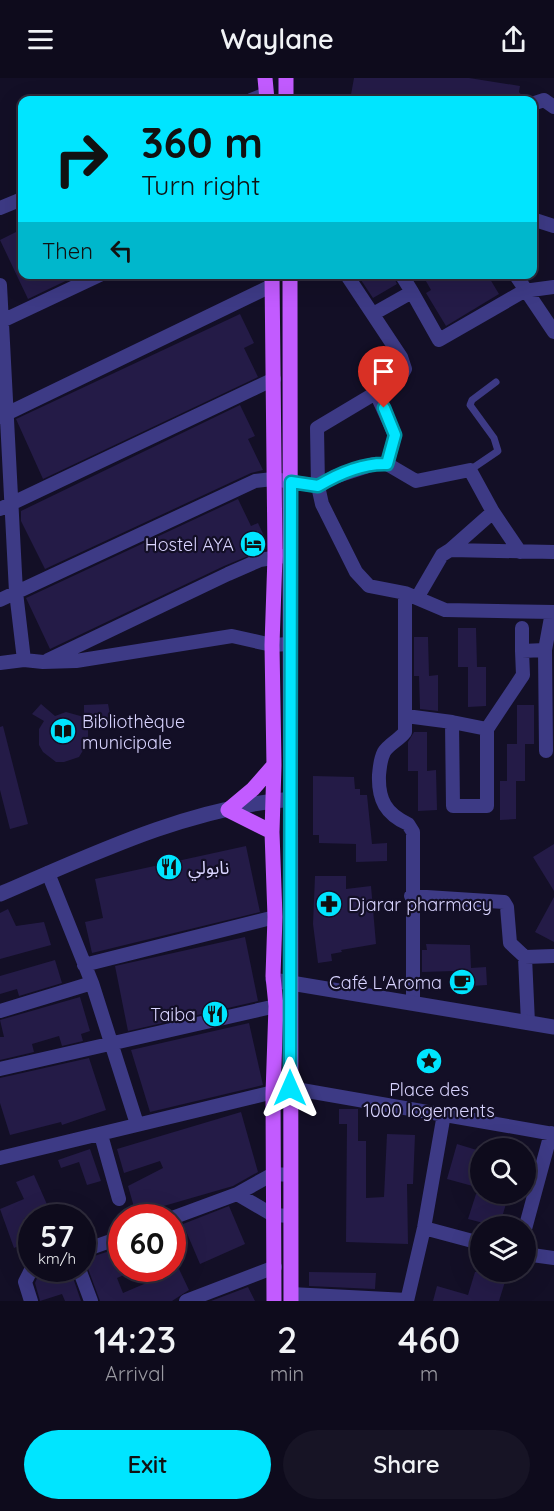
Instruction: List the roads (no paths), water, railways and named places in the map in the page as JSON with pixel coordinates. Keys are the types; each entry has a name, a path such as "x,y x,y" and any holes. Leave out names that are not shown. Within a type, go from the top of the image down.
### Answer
{"main road":[{"path":"265,78 266,96"},
{"path":"286,78 286,96"},
{"path":"290,279 291,1297"},
{"path":"271,280 275,556 272,645 274,765 272,832 275,916 273,980 276,1006 273,1094 274,1301"},
{"path":"272,832 228,810 247,795 274,765"}],"street":[{"path":"537,102 544,100 554,107"},
{"path":"0,208 18,200"},
{"path":"537,221 554,226"},
{"path":"2,321 91,279"},
{"path":"349,279 401,357 405,369 399,379 317,428 318,486 325,512 356,572 369,586 411,596 445,610 553,612 545,650 546,751"},
{"path":"404,279 440,340 524,291 554,287"},
{"path":"518,279 554,332"},
{"path":"4,415 271,280"},
{"path":"0,285 6,506 24,660"},
{"path":"373,314 411,292"},
{"path":"6,506 274,379"},
{"path":"376,393 395,435 387,464"},
{"path":"0,600 255,481 273,479 318,486 333,477 366,465 387,464 416,481 470,470 493,512 520,552"},
{"path":"412,1001 413,832 408,824 399,821 388,811 380,798 378,790 380,760 386,749 405,732 411,596 442,555 493,512"},
{"path":"450,550 554,552"},
{"path":"43,662 228,574 275,556 291,555"},
{"path":"452,722 453,806 488,806 487,729 523,675 522,628"},
{"path":"0,663 24,660 43,662 94,659 232,636 272,645 289,644"},
{"path":"522,651 545,650"},
{"path":"406,716 487,729"},
{"path":"0,894 135,836 228,810 290,799"},
{"path":"48,873 92,983 137,1124"},
{"path":"411,896 504,902 507,908 510,943 525,957 528,1023"},
{"path":"84,965 275,916"},
{"path":"525,957 554,956"},
{"path":"273,980 412,1001 554,1027"},
{"path":"0,1011 92,983"},
{"path":"0,1069 276,1006"},
{"path":"0,1158 101,1135 137,1124 273,1094 290,1088 552,1133 529,1216"},
{"path":"291,1297 407,1301 424,1228 444,1114"},
{"path":"101,1135 119,1199"},
{"path":"186,1213 237,1194 273,1174 291,1175"},
{"path":"237,1194 273,1215 291,1216"},
{"path":"424,1228 470,1240"},
{"path":"536,1256 554,1258"},
{"path":"186,1301 275,1267"},
{"path":"25,1282 31,1301"},
{"path":"84,1282 91,1301"}],"lane":[{"path":"470,470 498,451 494,438 470,405 472,400 496,382"}],"place":[{"name":"Hostel AYA","path":"253,544"},
{"name":"Bibliothèque municipale","path":"63,731"},
{"name":"نابولي","path":"169,867"},
{"name":"Djarar pharmacy","path":"329,904"},
{"name":"Café L'Aroma","path":"462,982"},
{"name":"Taiba","path":"215,1014"},
{"name":"Place des 1000 logements","path":"429,1061"}]}
